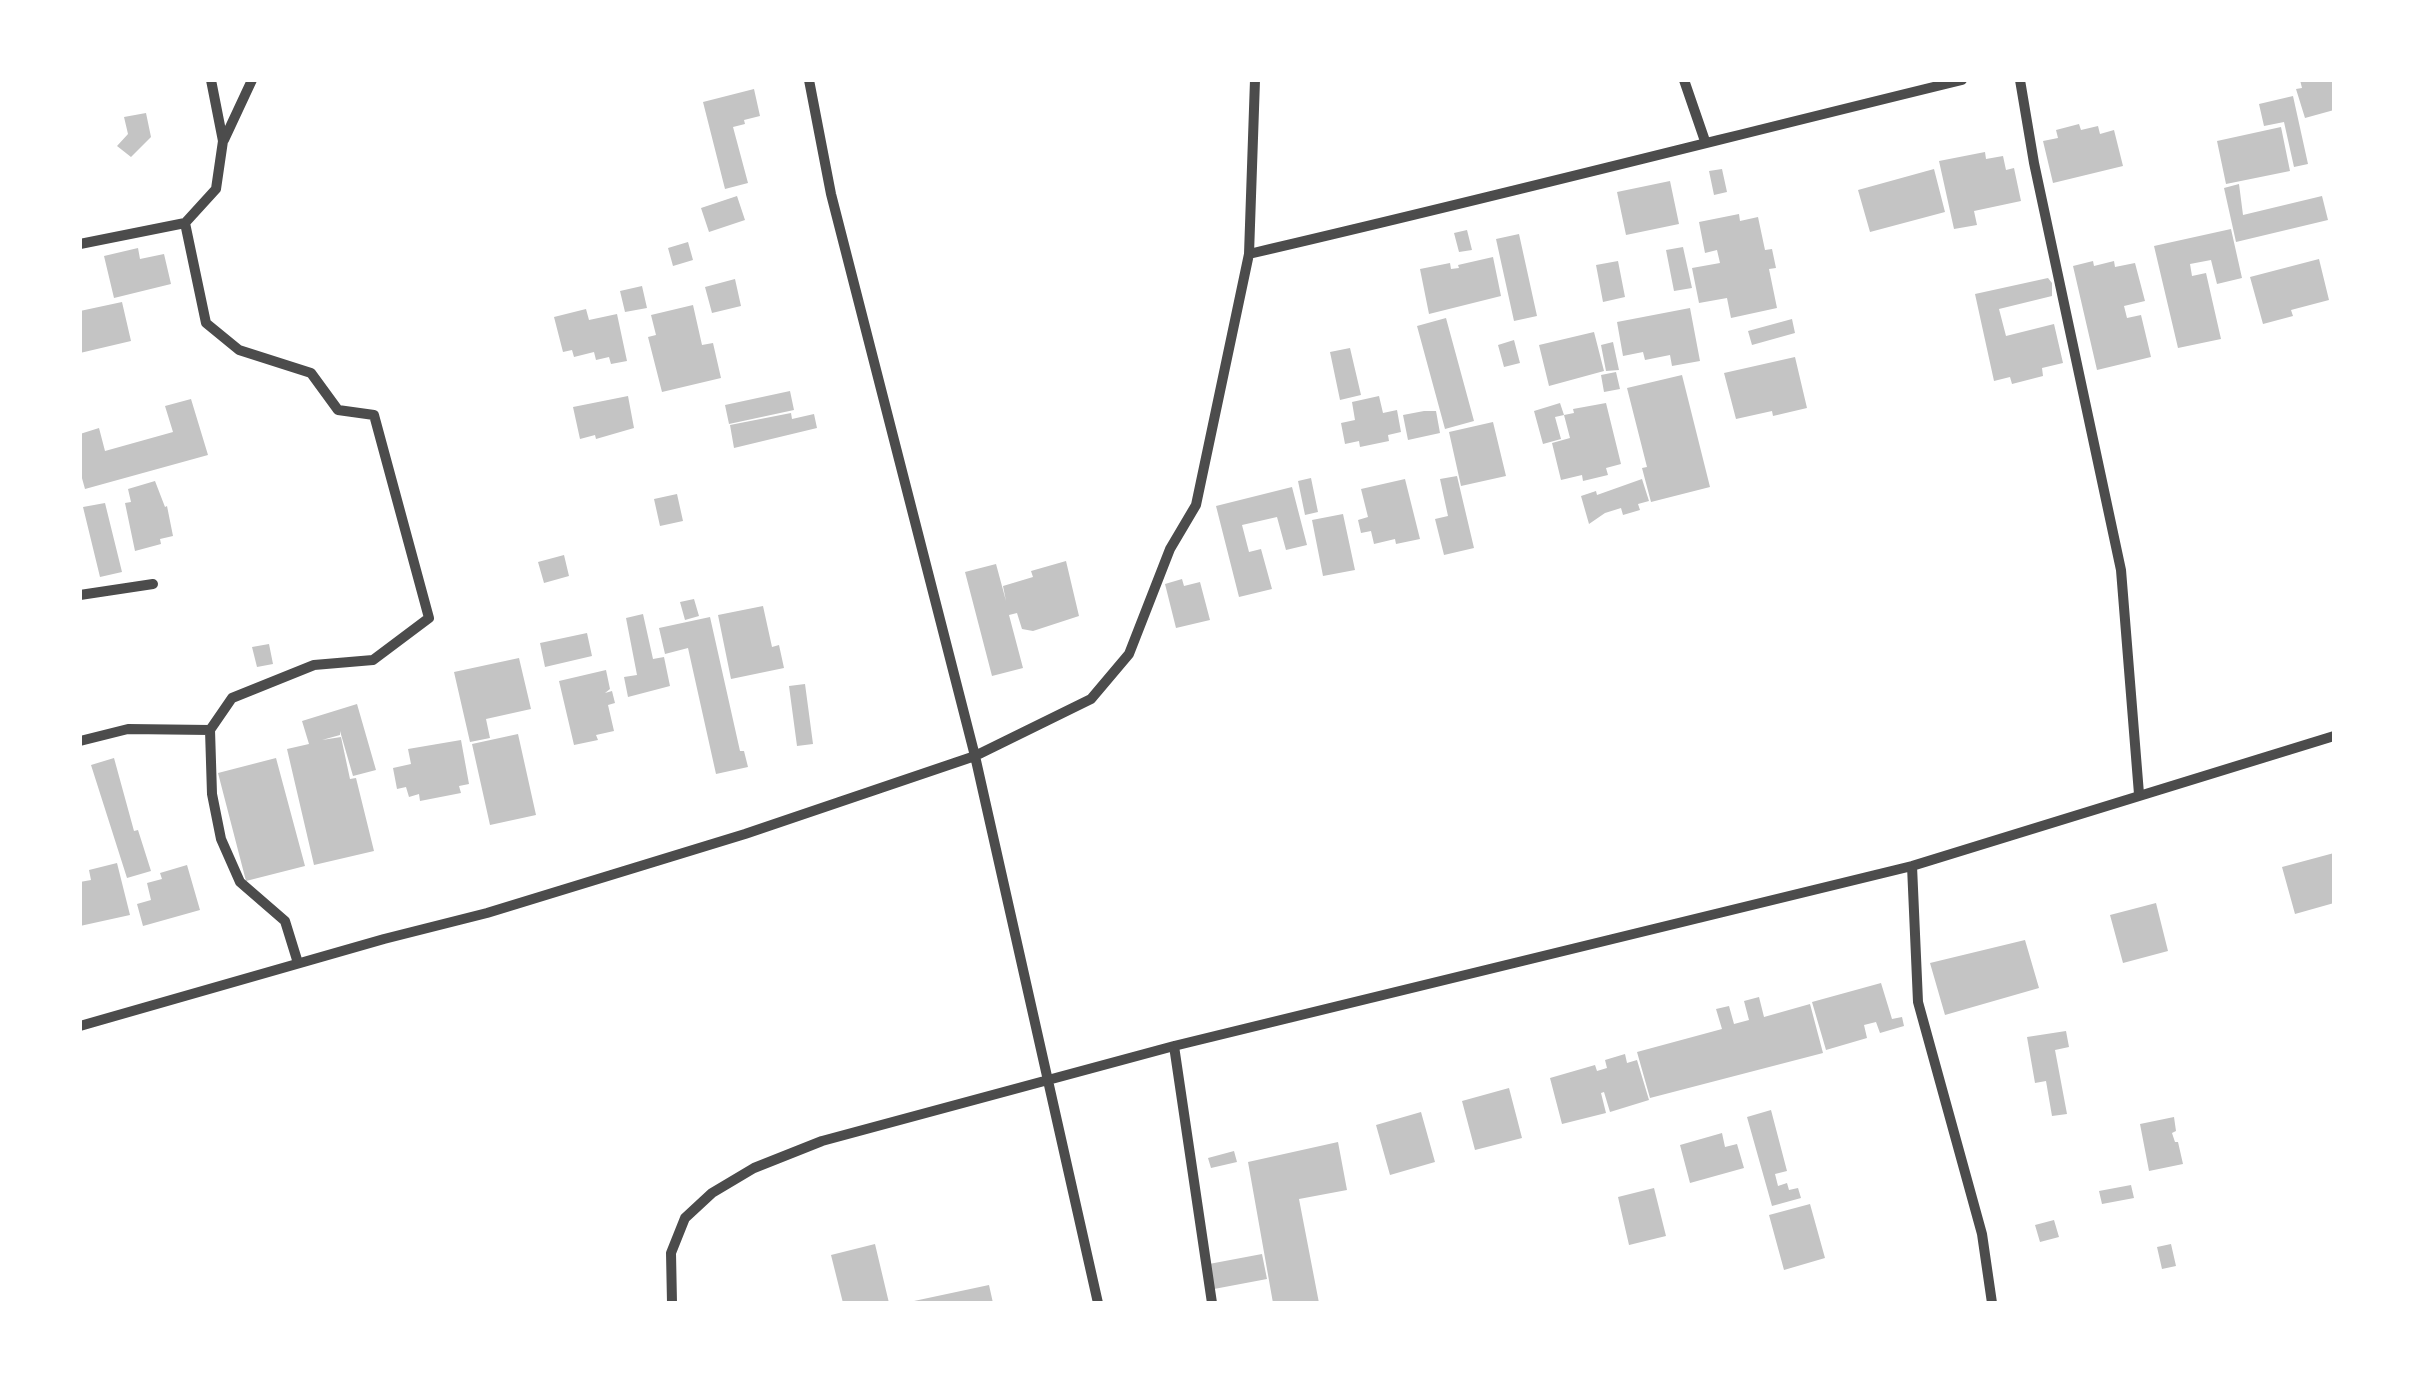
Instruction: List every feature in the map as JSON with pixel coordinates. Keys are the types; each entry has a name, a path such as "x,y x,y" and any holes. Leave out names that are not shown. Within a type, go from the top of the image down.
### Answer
{"street":[{"path":"211,80 223,141"},
{"path":"80,244 185,223 216,190 223,141 252,80"},
{"path":"809,80 831,194 975,756 1098,1303"},
{"path":"80,1026 487,913 745,834 975,756 1091,699 1129,654 1170,549 1196,505 1249,254 1255,80"},
{"path":"1684,80 1704,141"},
{"path":"1249,254 1559,182 1704,141 1962,80"},
{"path":"2020,80 2034,164 2121,570 2139,794"},
{"path":"185,223 206,323 239,350 311,373 338,410 374,415 429,618 373,660 314,666 232,698 210,730 212,794 221,840 240,882 284,921 298,963"},
{"path":"80,595 153,584"},
{"path":"80,741 128,729 210,730"},
{"path":"672,1303 671,1253 686,1218 712,1193 754,1168 822,1141 1174,1046 1912,866 2334,736"},
{"path":"1912,866 1918,1002 1982,1234 1992,1303"},
{"path":"1174,1046 1212,1303"}],"building":[{"path":"2300,80 2334,80 2334,110 2305,118 2296,89 2302,88"},
{"path":"754,89 760,116 733,127 748,183 725,189 703,102"},
{"path":"2293,96 2308,164 2294,167 2284,122 2264,126 2259,104"},
{"path":"146,113 151,137 131,157 117,146 128,134 124,117"},
{"path":"2079,124 2081,130 2098,126 2100,134 2114,130 2123,166 2053,183 2043,141 2058,138 2056,130"},
{"path":"2281,127 2290,171 2226,184 2217,141"},
{"path":"1985,152 1986,159 2003,156 2006,170 2014,168 2021,201 1974,211 1977,225 1954,229 1939,161"},
{"path":"1722,169 1727,192 1714,195 1709,171"},
{"path":"1934,169 1945,212 1870,232 1858,190"},
{"path":"1670,181 1679,224 1626,235 1617,192"},
{"path":"2239,184 2243,215 2322,196 2328,220 2236,242 2224,188"},
{"path":"737,196 745,220 709,232 701,208"},
{"path":"1739,214 1740,221 1758,217 1765,250 1772,249 1776,268 1769,269 1777,308 1731,318 1727,298 1699,303 1692,268 1720,263 1717,250 1705,253 1699,222"},
{"path":"2231,229 2242,278 2217,284 2211,260 2190,264 2192,276 2206,273 2221,339 2178,348 2154,246"},
{"path":"1467,230 1472,250 1459,252 1454,233"},
{"path":"1519,234 1537,316 1514,321 1496,239"},
{"path":"688,242 693,260 673,266 668,248"},
{"path":"1683,247 1692,288 1674,291 1666,250"},
{"path":"138,248 140,259 164,254 171,284 114,298 104,256"},
{"path":"1493,257 1501,296 1429,314 1420,269 1450,263 1451,269 1459,268 1458,265"},
{"path":"2319,259 2329,300 2291,310 2293,316 2263,324 2250,277"},
{"path":"1618,261 1625,297 1603,302 1596,265"},
{"path":"2093,261 2094,266 2114,261 2115,267 2135,263 2145,301 2124,306 2127,318 2141,315 2151,357 2097,370 2073,266"},
{"path":"2048,278 2052,296 1999,309 2006,336 2054,324 2063,363 2042,368 2043,376 2012,384 2010,377 1994,381 1975,294"},
{"path":"735,279 741,306 712,313 705,287"},
{"path":"642,286 647,308 625,312 620,291"},
{"path":"122,302 131,341 80,353 80,311"},
{"path":"693,305 702,345 713,343 721,378 662,392 648,337 656,335 651,315"},
{"path":"1690,308 1700,361 1672,366 1670,355 1645,360 1643,352 1623,356 1617,322"},
{"path":"586,309 589,320 617,314 627,361 611,364 609,357 596,360 594,352 574,357 572,350 563,352 554,317"},
{"path":"1446,318 1474,421 1445,429 1417,326"},
{"path":"1792,319 1795,333 1752,345 1748,331"},
{"path":"1594,332 1604,371 1549,386 1539,345"},
{"path":"1514,340 1520,363 1504,367 1498,345"},
{"path":"1613,342 1619,370 1606,371 1601,345"},
{"path":"1350,348 1361,395 1340,400 1330,352"},
{"path":"1795,357 1807,408 1736,419 1724,373"},
{"path":"1616,372 1620,389 1604,392 1601,375"},
{"path":"1682,375 1710,487 1651,502 1642,468 1647,467 1627,388"},
{"path":"790,391 794,410 729,424 725,405"},
{"path":"628,396 634,428 596,439 595,435 580,439 573,407"},
{"path":"1379,396 1383,413 1397,410 1401,432 1388,435 1389,441 1360,447 1359,441 1345,444 1341,423 1355,420 1352,402"},
{"path":"191,399 208,455 85,489 80,471 80,434 99,428 105,451 173,432 165,406"},
{"path":"1560,403 1564,415 1555,417 1561,439 1543,444 1534,411"},
{"path":"1606,403 1621,464 1606,468 1608,475 1583,481 1582,475 1561,480 1552,443 1570,438 1564,415 1574,413 1573,409"},
{"path":"1436,411 1440,433 1408,440 1403,415"},
{"path":"791,413 792,419 814,414 817,428 734,448 730,425"},
{"path":"1493,422 1506,476 1461,486 1449,432"},
{"path":"1457,476 1474,548 1444,555 1435,519 1448,516 1440,479"},
{"path":"1311,478 1318,512 1305,515 1298,481"},
{"path":"1405,479 1420,539 1374,544 1371,531 1361,533 1358,520 1368,517 1361,489"},
{"path":"1642,479 1649,501 1638,504 1640,510 1623,515 1621,508 1589,524 1581,496 1596,491 1597,495"},
{"path":"155,481 167,506 173,536 160,539 161,544 135,551 125,503 131,502 128,489"},
{"path":"1292,487 1307,545 1286,550 1277,517 1242,525 1249,552 1261,549 1272,589 1239,597 1216,506"},
{"path":"677,494 683,521 660,526 654,499"},
{"path":"105,503 122,572 100,577 83,507"},
{"path":"1343,514 1355,570 1323,576 1312,520"},
{"path":"564,555 569,576 544,583 538,562"},
{"path":"1066,561 1079,616 1033,631 1022,629 1017,613 1009,615 1023,668 992,676 965,572 996,564 1006,601 1003,586 1033,577 1031,571"},
{"path":"1182,579 1184,586 1200,582 1210,620 1176,628 1165,584"},
{"path":"694,599 699,616 685,620 680,602"},
{"path":"763,606 772,647 779,645 784,668 731,679 718,615"},
{"path":"643,614 653,659 664,657 670,686 628,697 624,677 637,675 626,618"},
{"path":"710,617 740,751 744,751 748,767 716,774 688,648 665,654 659,628"},
{"path":"587,633 592,656 545,667 540,643"},
{"path":"269,644 273,664 257,667 252,647"},
{"path":"519,658 531,709 486,719 490,738 470,742 454,672"},
{"path":"606,670 610,689 605,693 612,691 615,703 608,705 614,731 596,735 598,740 574,745 559,681"},
{"path":"805,684 813,744 797,746 789,686"},
{"path":"357,704 376,770 353,776 340,731 340,735 322,740 341,737 350,779 356,778 374,851 314,865 287,749 309,744 302,721"},
{"path":"518,734 536,815 490,825 472,744"},
{"path":"461,740 469,784 459,786 461,793 420,801 419,794 409,797 406,787 397,789 393,768 411,764 408,749"},
{"path":"114,758 134,831 138,830 151,871 127,878 91,765"},
{"path":"276,758 305,866 246,881 218,773"},
{"path":"2334,853 2334,903 2295,914 2282,867"},
{"path":"117,863 130,915 80,926 80,882 91,880 89,870"},
{"path":"187,865 200,910 143,926 137,904 151,900 147,883 162,879 160,873"},
{"path":"2156,903 2168,951 2123,963 2110,915"},
{"path":"2025,940 2039,988 1945,1015 1930,963"},
{"path":"1881,983 1892,1019 1902,1017 1904,1026 1880,1033 1876,1022 1864,1025 1867,1038 1826,1050 1812,1002"},
{"path":"1759,997 1764,1017 1810,1004 1823,1053 1650,1098 1637,1052 1722,1029 1716,1009 1729,1006 1734,1024 1749,1020 1744,1001"},
{"path":"2066,1031 2069,1047 2055,1050 2067,1114 2052,1116 2046,1081 2035,1083 2027,1037"},
{"path":"1625,1054 1627,1063 1637,1060 1649,1100 1610,1112 1604,1092 1601,1093 1606,1113 1562,1124 1550,1078 1595,1065 1597,1071 1607,1068 1605,1060"},
{"path":"1509,1088 1522,1138 1475,1150 1462,1101"},
{"path":"1771,1110 1787,1171 1775,1174 1778,1186 1787,1183 1789,1190 1798,1188 1801,1198 1772,1206 1747,1117"},
{"path":"1421,1112 1435,1162 1390,1175 1376,1125"},
{"path":"2174,1117 2176,1131 2172,1133 2183,1164 2149,1171 2140,1124"},
{"path":"1722,1133 1725,1147 1737,1144 1744,1168 1690,1183 1680,1145"},
{"path":"1338,1142 1347,1190 1299,1199 1319,1303 1273,1303 1248,1162"},
{"path":"1234,1151 1237,1162 1211,1168 1208,1158"},
{"path":"2131,1185 2134,1198 2102,1204 2099,1191"},
{"path":"1654,1188 1666,1236 1629,1245 1618,1197"},
{"path":"1810,1204 1825,1258 1784,1270 1769,1215"},
{"path":"2054,1220 2059,1237 2040,1242 2035,1225"},
{"path":"875,1244 889,1303 843,1303 831,1255"},
{"path":"2171,1244 2176,1266 2162,1269 2157,1247"},
{"path":"1262,1254 1267,1279 1214,1289 1209,1264"},
{"path":"989,1285 993,1303 914,1303 914,1301"}]}
